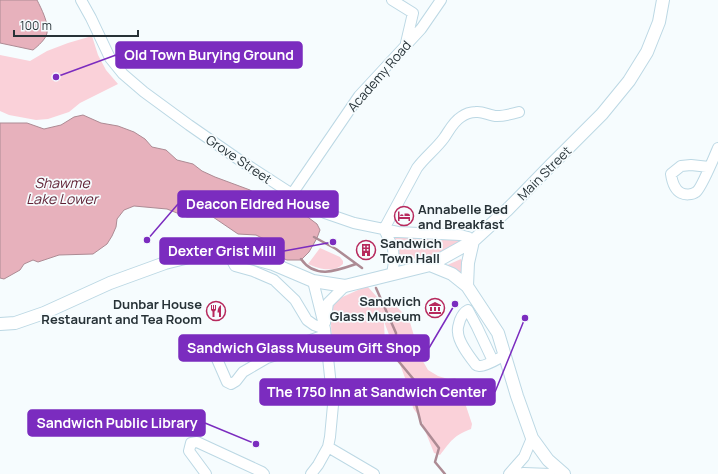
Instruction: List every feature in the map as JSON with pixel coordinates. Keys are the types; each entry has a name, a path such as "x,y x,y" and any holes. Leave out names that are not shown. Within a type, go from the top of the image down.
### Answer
{"main road":[{"name":"Main Street","path":"345,286 430,265 474,242 602,114 629,81 647,52 659,22 663,0"},
{"path":"467,286 468,263 474,242"},
{"path":"0,324 15,323 44,313 110,283 165,263 197,255 237,254 273,264 313,281 345,286"},
{"path":"430,265 452,274 467,286 477,300 498,333 517,396 532,438 548,460 564,474"}],"street":[{"name":"Grove Street","path":"81,0 110,58 123,74 144,92 183,120 238,159 292,194 325,213 354,223 398,232 460,235 468,237 474,242"},
{"path":"392,0 413,13 406,45"},
{"name":"Academy Road","path":"292,194 359,96 421,29 441,0"},
{"path":"392,274 394,262 393,248 384,229 422,161 444,138 460,117 477,112 503,116 519,112"},
{"path":"709,167 718,148"},
{"path":"229,255 235,266 274,280 295,300 308,320 325,332"},
{"path":"311,474 328,447 333,405 325,332 313,281"},
{"path":"325,332 328,303 345,286"},
{"path":"477,300 461,316 458,326 460,341 476,365 480,366 505,355"},
{"path":"468,310 493,361"},
{"path":"213,350 227,382 231,384 236,381 243,372 267,358 279,354 325,332"},
{"path":"509,474 524,457 532,438"},
{"path":"206,474 189,451 191,443 197,442 261,473"},
{"path":"328,447 374,474"},
{"path":"519,474 550,474"}],"shaded area":[{"path":"92,36 98,55 106,70 118,84 80,103 69,112 48,119 36,120 9,115 0,111 0,55 30,61 47,51"},
{"path":"390,235 462,240 461,242 431,258 399,259"},
{"path":"320,248 340,257 343,264 339,267 331,269 322,269 308,264"},
{"path":"461,259 463,263 462,278 445,266"},
{"path":"367,286 377,297 380,308 386,303 394,304 409,319 420,356 428,370 438,376 448,379 455,378 461,383 465,403 472,424 471,429 453,439 440,455 434,453 421,419 413,408 411,394 385,324 381,308 384,323 385,343 369,349 332,353 332,308 338,299"}],"water":[{"path":"0,0 37,0 46,20 47,33 43,40 33,50 0,43"},
{"name":"Shawme Lake Lower","path":"83,115 101,123 118,126 134,132 145,139 152,147 166,150 177,160 193,164 202,171 250,190 257,195 262,192 275,204 287,209 297,209 317,224 320,230 317,238 309,252 301,260 287,260 275,255 270,242 256,235 238,234 213,217 187,217 167,209 134,206 124,210 117,219 116,227 107,244 93,254 59,255 38,262 33,260 24,264 20,270 4,279 0,278 0,123 27,123 44,129 61,125 74,117"}],"waterway":[{"path":"314,237 336,249 362,268"},
{"path":"301,259 313,269 326,272 356,264"},
{"path":"376,288 396,333 395,357 415,381 416,404 421,424 439,448 435,462 445,474"}],"place":[{"name":"Old Town Burying Ground","path":"56,77"},
{"name":"Annabelle Bed and Breakfast","path":"404,216"},
{"name":"Deacon Eldred House","path":"147,240"},
{"name":"Dexter Grist Mill","path":"333,242"},
{"name":"Sandwich Town Hall","path":"366,250"},
{"name":"Sandwich Glass Museum Gift Shop","path":"455,304"},
{"name":"Sandwich Glass Museum","path":"435,308"},
{"name":"Dunbar House Restaurant and Tea Room","path":"216,311"},
{"name":"The 1750 Inn at Sandwich Center","path":"525,318"},
{"name":"Sandwich Public Library","path":"256,444"}]}
